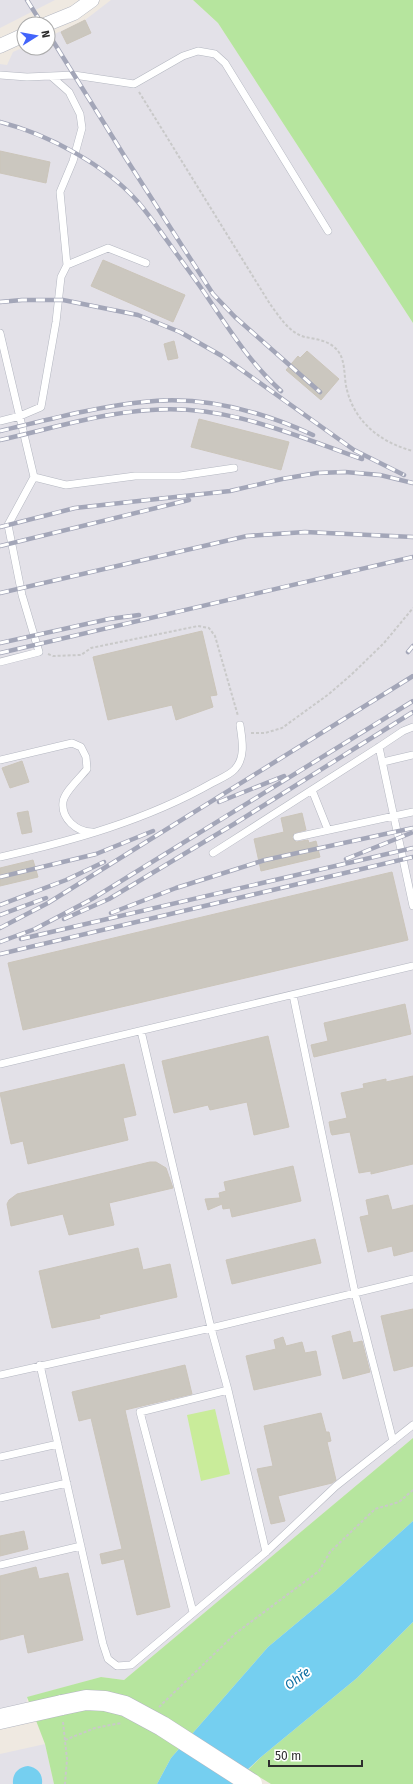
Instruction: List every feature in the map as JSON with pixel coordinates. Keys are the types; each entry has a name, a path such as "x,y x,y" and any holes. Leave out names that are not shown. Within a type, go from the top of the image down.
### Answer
{"street":[{"path":"56,20 74,13 92,0"},
{"path":"0,46 16,39"},
{"path":"0,1719 62,1711 86,1700 105,1701 125,1706 162,1726 252,1784"}],"lane":[{"path":"0,75 27,77 74,75 134,84 183,56 198,51 215,54 225,62 328,231"},
{"path":"0,421 20,416 41,407 56,322 61,277 67,265 60,192 73,161 82,128 80,114 69,92 52,77"},
{"path":"67,265 108,248 146,263"},
{"path":"0,333 34,477 8,525 22,595 39,652 0,662"},
{"path":"34,477 66,485 135,476 180,476 234,468"},
{"path":"0,857 60,844 98,832 189,796 235,770 240,761 243,747 240,725"},
{"path":"213,853 379,748 403,731 413,727"},
{"path":"0,760 72,743 81,747 86,757 87,769 68,791 63,801 65,814 72,826 85,832 98,832"},
{"path":"379,748 395,816 413,906"},
{"path":"383,762 413,756"},
{"path":"312,790 328,830"},
{"path":"297,837 413,812"},
{"path":"0,1064 413,966"},
{"path":"293,995 355,1293 393,1441"},
{"path":"141,1031 211,1328 228,1390 266,1552"},
{"path":"0,1375 211,1328 413,1279"},
{"path":"40,1366 108,1659 112,1664 124,1667 131,1665 266,1552 336,1486 413,1425"},
{"path":"193,1612 140,1412 228,1390"},
{"path":"0,1457 58,1444"},
{"path":"0,1498 67,1483"},
{"path":"0,1565 81,1546"}],"path":[{"path":"134,84 280,319 294,332 304,337 315,338 334,347 340,354 344,366 347,390 352,404 364,424 381,439 398,448 413,451"},
{"path":"39,652 54,656 81,655 91,648 198,626 209,628 216,636 240,725 251,733 265,733 282,728 317,703 352,674 384,643 413,608"},
{"path":"157,1708 163,1705 236,1633 319,1571 330,1552 375,1509 399,1502 413,1490"},
{"path":"62,1711 67,1759 65,1784"},
{"path":"65,1740 95,1728 127,1721"}],"shaded area":[{"path":"0,0 55,0 24,16 16,16 16,20 0,28"},
{"path":"111,0 193,0 218,23 413,323 413,1438 124,1680 101,1677 28,1697 26,1703 0,1710 0,64 7,65 13,52 16,51 16,56 56,56 56,33 85,20"},
{"path":"45,1744 54,1784 0,1784 0,1754"}],"green space":[{"path":"193,0 413,0 413,323 218,23"},
{"path":"215,1409 230,1474 201,1481 187,1415"},
{"path":"413,1438 413,1521 334,1592 268,1647 171,1758 157,1784 54,1784 45,1744 27,1697 101,1677 124,1680"},
{"path":"413,1622 413,1784 271,1784 248,1770 261,1757 357,1678"}],"water":[{"name":"Ohře","path":"413,1521 413,1622 357,1678 261,1757 232,1784 157,1784 171,1758 268,1647 334,1592"},
{"path":"28,1766 35,1768 41,1774 42,1784 13,1784 16,1772 21,1768"}],"building":[{"path":"85,20 91,33 67,44 61,32"},
{"path":"0,151 50,162 46,183 0,173"},
{"path":"103,260 185,295 173,322 91,286"},
{"path":"174,341 178,358 168,360 164,344"},
{"path":"307,351 339,379 321,400 286,370 298,356 300,358"},
{"path":"199,419 289,442 281,470 191,447"},
{"path":"202,631 217,695 210,696 213,707 176,720 172,705 108,720 93,657"},
{"path":"22,761 29,782 10,788 2,768"},
{"path":"28,811 32,832 22,834 17,813"},
{"path":"302,813 306,830 294,833 292,838 296,842 308,840 309,843 316,841 320,857 261,871 254,839 284,832 281,818"},
{"path":"33,860 38,877 0,886 0,868"},
{"path":"392,872 408,940 23,1030 8,963"},
{"path":"405,1004 411,1034 314,1057 311,1045 328,1041 324,1023"},
{"path":"268,1036 289,1127 254,1135 247,1102 210,1110 208,1105 174,1113 162,1061"},
{"path":"124,1064 136,1115 123,1118 128,1140 28,1164 23,1141 11,1144 0,1093"},
{"path":"413,1076 413,1164 371,1174 371,1171 359,1173 350,1132 332,1135 331,1133 329,1122 347,1118 341,1093 364,1088 363,1084 386,1079 386,1082"},
{"path":"150,1162 156,1162 166,1168 173,1188 109,1203 114,1225 69,1235 63,1214 11,1226 7,1204 9,1200 17,1194"},
{"path":"293,1166 301,1201 232,1217 230,1208 223,1209 222,1204 208,1210 205,1199 220,1198 219,1193 226,1191 224,1182"},
{"path":"388,1195 392,1210 413,1205 413,1251 394,1256 392,1246 368,1252 360,1217 369,1215 366,1200"},
{"path":"315,1239 321,1263 232,1284 226,1260"},
{"path":"138,1248 143,1270 170,1264 177,1297 99,1315 100,1318 52,1328 39,1271"},
{"path":"413,1309 413,1366 394,1371 381,1316"},
{"path":"350,1331 353,1343 362,1341 370,1372 343,1379 332,1336"},
{"path":"283,1337 286,1346 302,1342 305,1353 316,1351 321,1375 254,1390 246,1356 276,1349 274,1340"},
{"path":"185,1365 192,1394 125,1410 170,1607 137,1615 124,1559 102,1564 100,1554 122,1549 91,1418 79,1421 72,1392"},
{"path":"321,1413 326,1432 329,1432 331,1441 327,1442 336,1480 332,1483 278,1496 285,1521 271,1524 257,1469 273,1466 264,1426"},
{"path":"24,1531 28,1549 0,1556 0,1536"},
{"path":"36,1567 39,1579 68,1573 83,1640 28,1653 24,1634 0,1640 0,1576"}],"railway":[{"path":"27,0 37,16"},
{"path":"56,46 213,294 235,317 320,392"},
{"path":"0,122 37,134 75,153 93,164 125,188 155,224 242,347 260,370 281,391"},
{"path":"0,302 22,300 63,300 138,315 180,332 222,356 354,450 404,475"},
{"path":"0,431 107,407 165,400 209,403 252,412 293,426 313,435"},
{"path":"0,440 113,414 179,409 206,412 259,423 362,459"},
{"path":"0,527 75,508 230,491 282,479 317,473 345,472 380,475 413,483"},
{"path":"0,546 189,500"},
{"path":"0,593 247,536 305,532 413,537"},
{"path":"0,653 413,557"},
{"path":"0,643 109,619 139,615"},
{"path":"408,652 413,646"},
{"path":"0,928 48,903 413,676"},
{"path":"0,942 35,929 92,899 413,701"},
{"path":"64,919 109,899 234,824 413,712"},
{"path":"219,802 284,776"},
{"path":"111,913 176,888 265,860 413,828"},
{"path":"0,877 96,854 153,831"},
{"path":"346,859 411,833"},
{"path":"21,939 413,848"},
{"path":"0,954 413,857"},
{"path":"0,905 66,880 104,862"},
{"path":"0,915 46,898"}]}
